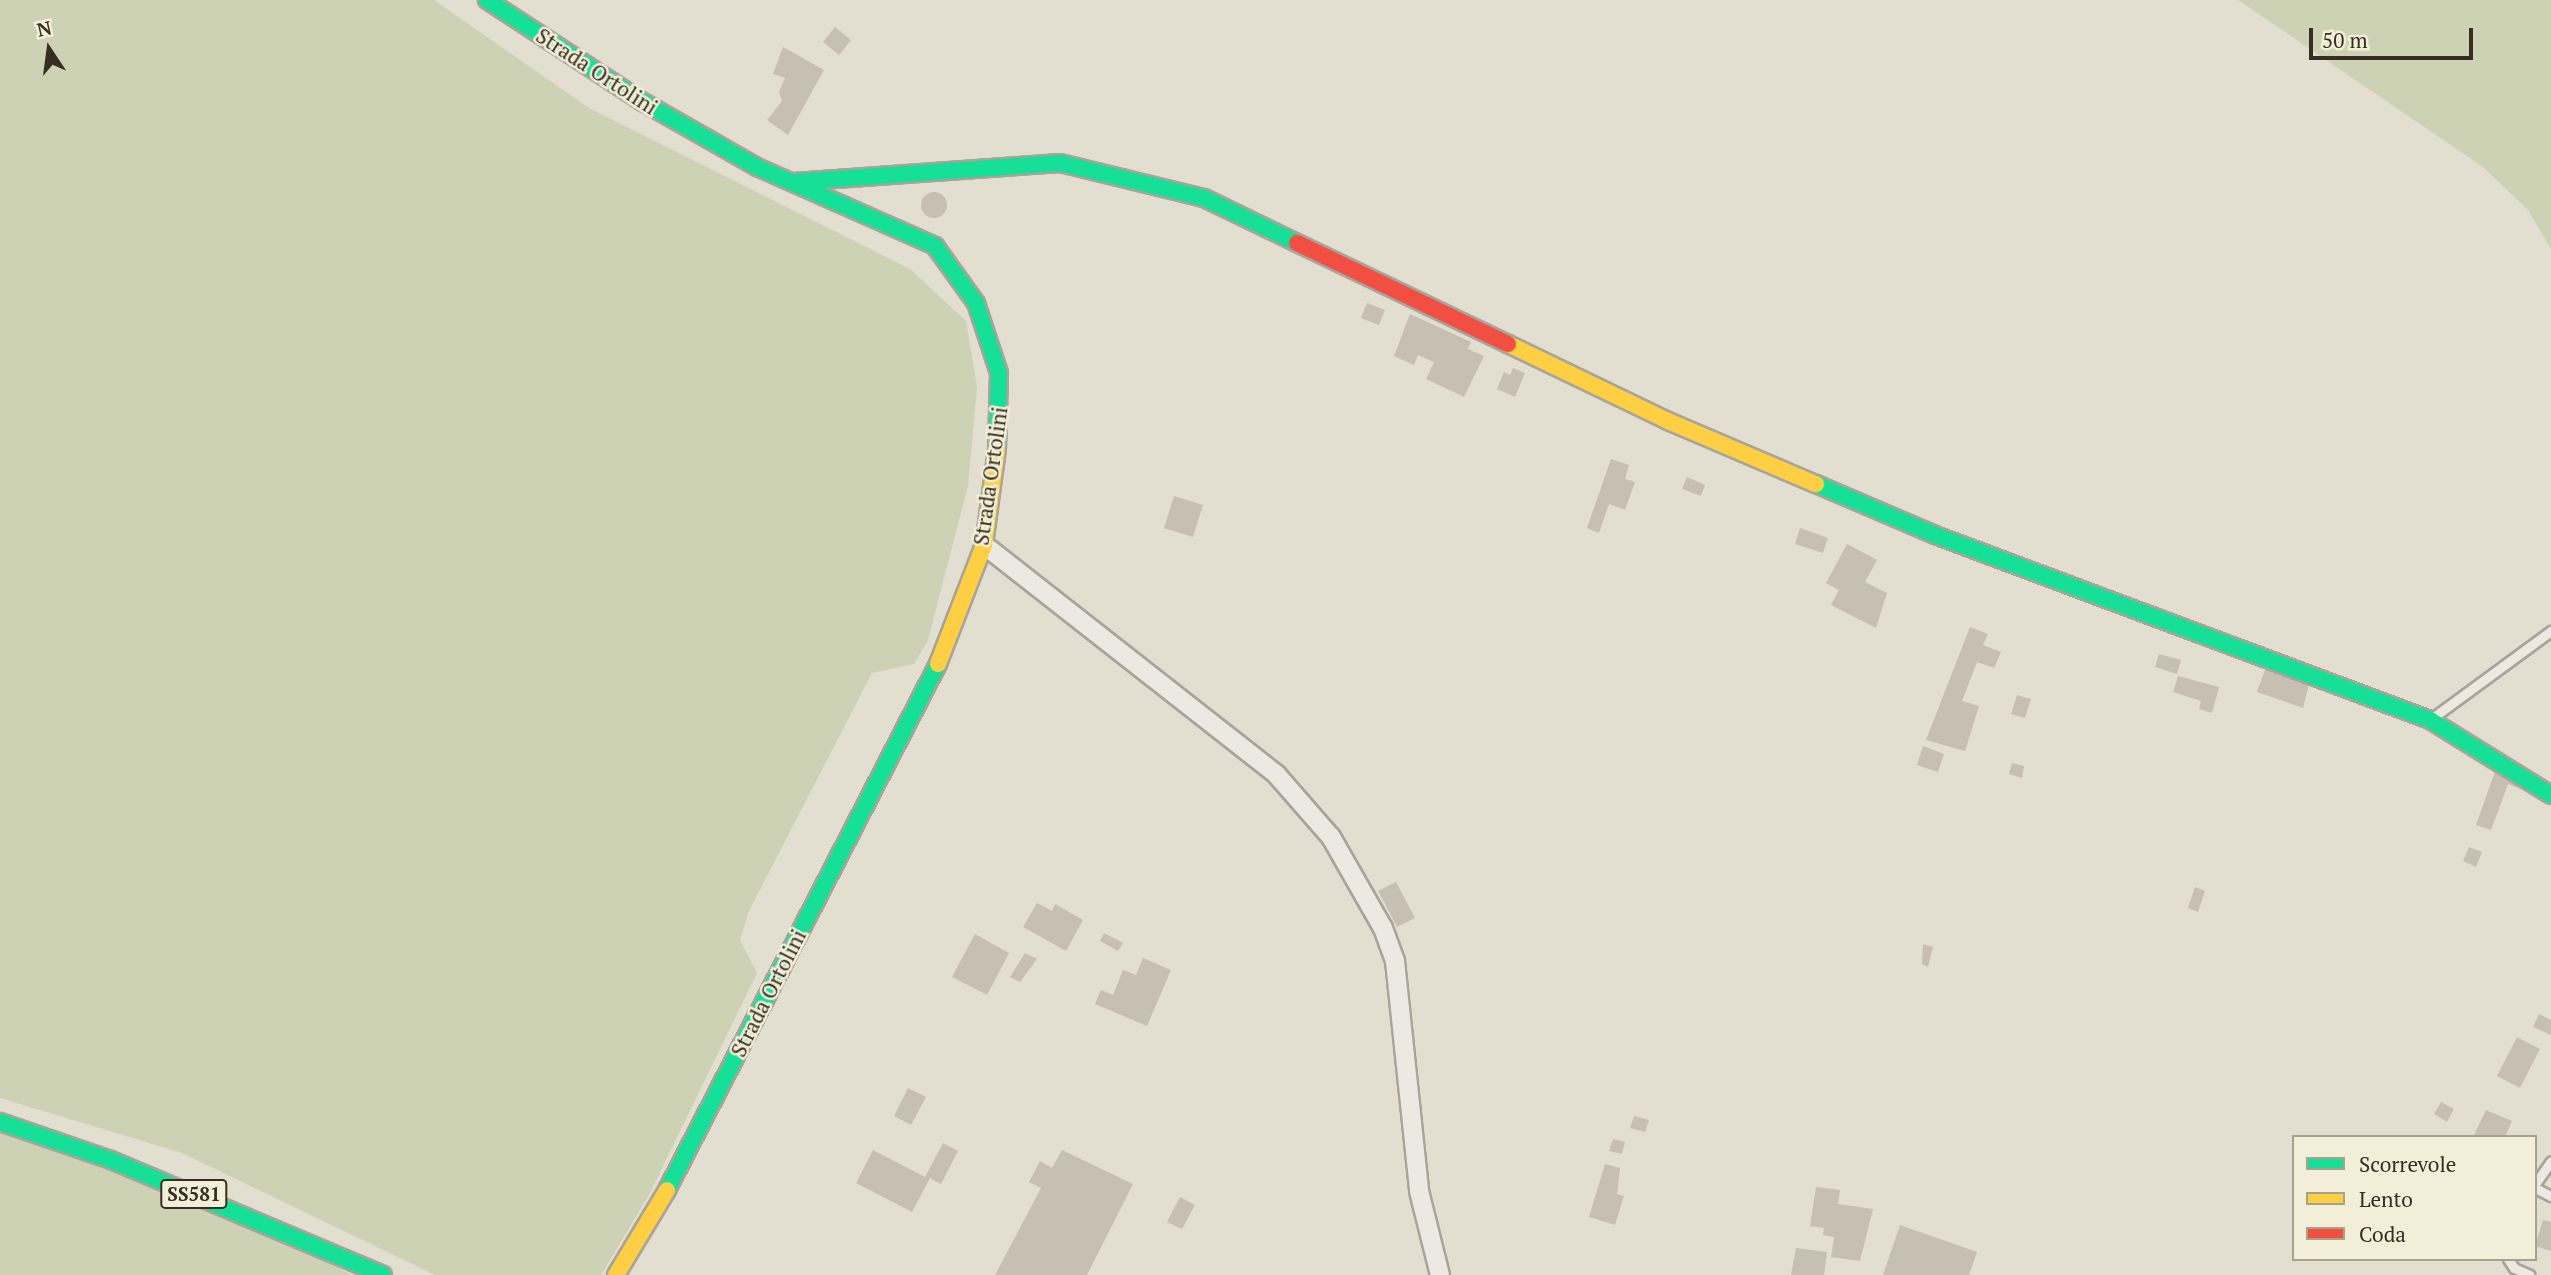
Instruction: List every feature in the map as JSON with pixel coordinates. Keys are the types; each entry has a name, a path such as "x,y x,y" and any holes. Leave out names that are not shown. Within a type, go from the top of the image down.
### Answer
{"street":[{"name":"Strada Ortolini","path":"487,0 643,102 757,167 935,246 976,303 993,346 1001,400 984,545 935,671 683,1163 616,1275"},
{"path":"794,182 1060,163 1204,198 1668,421 1935,535 2430,720 2551,795"},
{"path":"984,545 1276,774 1331,837 1383,928 1395,961 1419,1191 1440,1275"},
{"name":"SS581","path":"0,1122 111,1160 343,1254 383,1275"}],"lane":[{"path":"2430,720 2551,631"},
{"path":"2537,1183 2551,1161"},
{"path":"2509,1261 2514,1268 2530,1275"}],"green space":[{"path":"0,0 434,0 589,108 910,269 966,321 977,387 968,486 928,640 914,664 872,673 749,911 740,940 757,973 649,1195 601,1275 435,1275 182,1153 0,1098"},
{"path":"2238,0 2551,0 2551,249 2528,210 2483,167"},
{"path":"0,1132 208,1203 352,1275 0,1275"}],"building":[{"path":"835,27 851,40 839,55 823,42"},
{"path":"783,47 824,70 788,135 767,120 782,101 779,92 785,78 773,74"},
{"path":"934,192 943,196 947,205 943,214 934,218 925,214 921,205 925,196"},
{"path":"1367,303 1385,310 1379,325 1361,318"},
{"path":"1410,314 1471,342 1468,349 1484,356 1464,397 1426,379 1434,362 1418,355 1414,365 1394,356"},
{"path":"1513,368 1525,373 1515,397 1497,389 1504,372 1510,375"},
{"path":"1611,459 1629,465 1625,479 1635,482 1625,510 1609,504 1599,533 1587,528"},
{"path":"1687,477 1705,485 1701,496 1682,489"},
{"path":"1174,496 1203,505 1193,537 1164,528"},
{"path":"1800,528 1828,538 1823,553 1795,544"},
{"path":"1847,544 1877,560 1865,582 1887,593 1876,628 1831,605 1839,590 1826,583"},
{"path":"1970,627 1988,634 1983,645 2001,652 1994,668 1977,662 1962,701 1979,706 1965,751 1926,740"},
{"path":"2159,654 2181,660 2177,674 2155,667"},
{"path":"2266,667 2309,684 2303,708 2257,692"},
{"path":"2178,676 2219,687 2212,713 2199,709 2201,701 2173,692"},
{"path":"2017,695 2031,699 2025,718 2011,714"},
{"path":"1923,746 1944,754 1938,772 1917,765"},
{"path":"2012,763 2024,766 2022,778 2009,774"},
{"path":"2497,766 2520,789 2508,784 2491,830 2476,825"},
{"path":"2469,847 2482,852 2476,867 2463,861"},
{"path":"1396,882 1415,918 1397,927 1378,891"},
{"path":"2195,887 2205,891 2198,912 2188,908"},
{"path":"1037,903 1052,911 1055,904 1083,920 1066,951 1023,927"},
{"path":"1104,933 1123,943 1118,951 1100,941"},
{"path":"975,934 1009,953 987,995 952,977"},
{"path":"1923,944 1933,947 1928,967 1922,964"},
{"path":"1025,953 1037,959 1020,982 1010,977"},
{"path":"1143,958 1171,970 1147,1026 1095,1004 1101,990 1113,995 1123,970 1136,975"},
{"path":"2539,1014 2551,1020 2551,1035 2533,1027"},
{"path":"2517,1037 2540,1049 2520,1088 2497,1076"},
{"path":"908,1088 926,1097 911,1125 894,1116"},
{"path":"2441,1102 2454,1109 2447,1122 2434,1114"},
{"path":"2486,1110 2512,1121 2506,1135 2474,1135"},
{"path":"1634,1116 1649,1120 1645,1132 1630,1128"},
{"path":"1613,1139 1625,1142 1622,1154 1609,1151"},
{"path":"943,1143 958,1151 941,1184 930,1178 912,1212 856,1183 873,1150 925,1177"},
{"path":"1062,1150 1133,1184 1087,1275 995,1275 1041,1188 1029,1182 1040,1161 1052,1168"},
{"path":"1605,1164 1620,1168 1617,1194 1624,1196 1615,1225 1589,1217"},
{"path":"1816,1187 1840,1190 1838,1204 1873,1209 1860,1261 1831,1257 1834,1237 1823,1235 1824,1228 1810,1226"},
{"path":"1180,1197 1195,1205 1182,1229 1167,1222"},
{"path":"2543,1220 2551,1222 2551,1251 2537,1247"},
{"path":"1900,1225 1977,1252 1969,1275 1883,1275"},
{"path":"1796,1248 1827,1252 1824,1275 1791,1275"}],"traffic: fast":[{"path":"487,0 643,102 757,167 935,246 976,303 999,373 997,449"},
{"path":"794,182 1060,163 1204,198 1297,243"},
{"path":"1816,484 1935,535 2430,720 2551,795"},
{"path":"667,1190 938,664"},
{"path":"0,1122 111,1160 383,1275"}],"traffic: slow":[{"path":"1508,344 1668,421 1816,484"},
{"path":"938,664 984,545 997,449"},
{"path":"616,1275 667,1190"}],"traffic: jam":[{"path":"1297,243 1508,344"}]}
